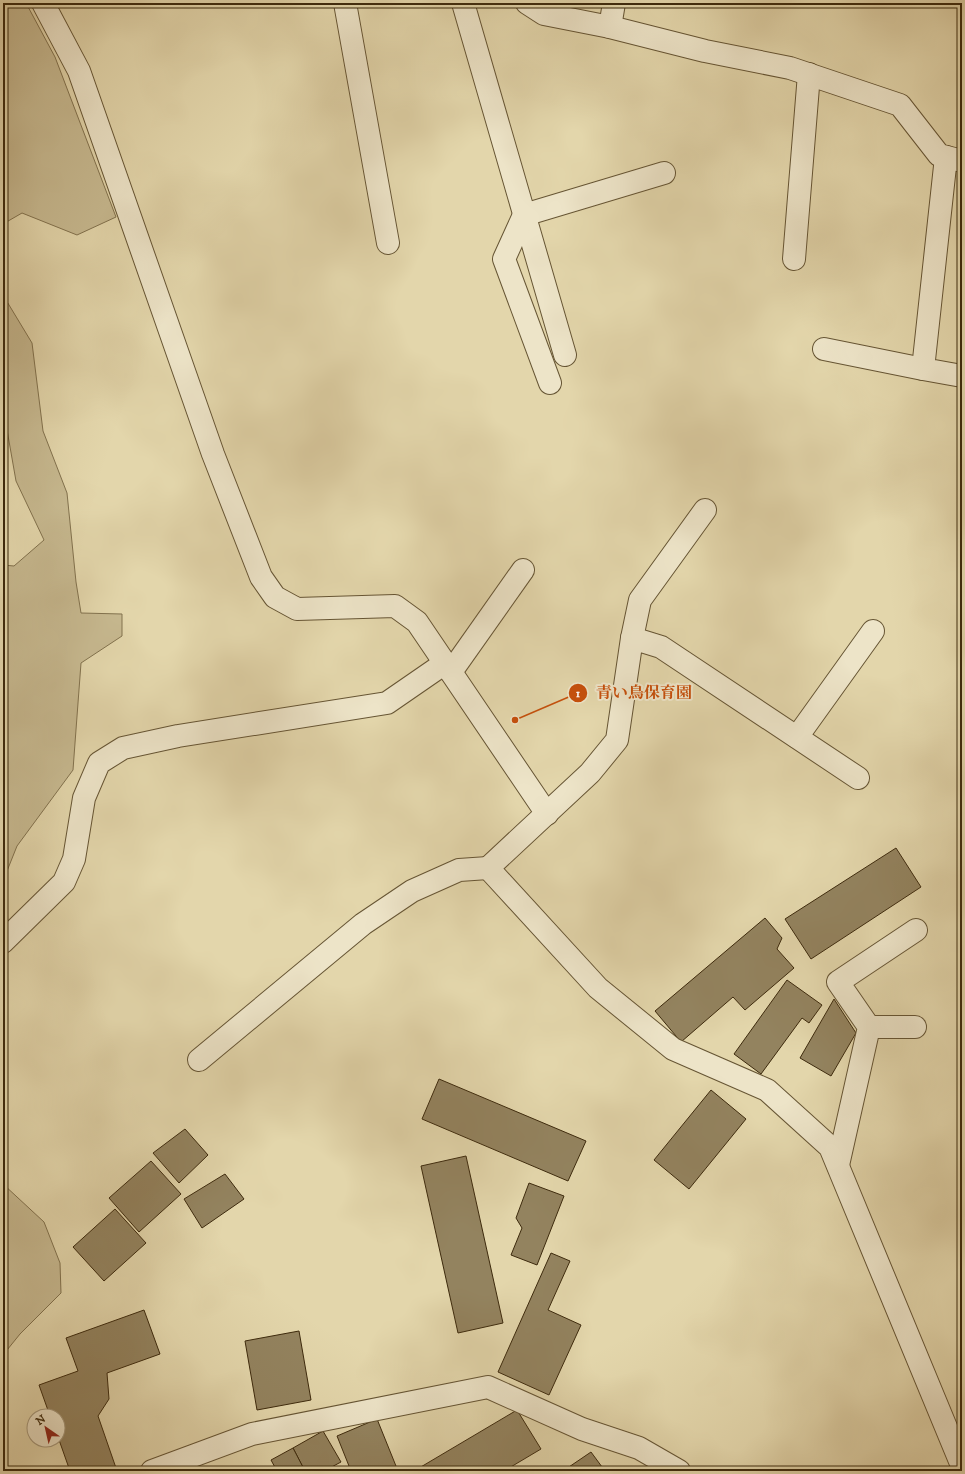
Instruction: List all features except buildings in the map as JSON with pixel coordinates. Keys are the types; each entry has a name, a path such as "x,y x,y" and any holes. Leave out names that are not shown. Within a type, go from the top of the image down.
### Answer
{"street":[{"path":"43,3 79,71 213,454 261,577 276,597 298,609 395,606 417,622 546,814"},
{"path":"345,3 388,243"},
{"path":"463,3 566,355"},
{"path":"528,3 544,14 705,51 790,68 900,105 940,155 954,159 923,369"},
{"path":"610,28 614,3"},
{"path":"794,259 808,74"},
{"path":"550,384 504,259 524,215 664,173"},
{"path":"824,349 962,376"},
{"path":"199,1060 362,924 412,891 459,870 488,868 590,773 617,740 632,638 640,600 704,510"},
{"path":"3,942 64,882 74,859 84,798 99,764 123,748 178,736 387,703 448,667 524,570"},
{"path":"797,737 873,631"},
{"path":"632,638 661,647 858,778"},
{"path":"488,868 598,988 673,1049 767,1090 830,1147 957,1464"},
{"path":"838,1165 869,1027 838,982 916,930"},
{"path":"869,1027 915,1027"},
{"path":"152,1471 252,1434 488,1387 582,1429 639,1448 679,1471"}],"shaded area":[{"path":"3,3 26,3 55,57 116,217 77,235 22,213 3,224"},
{"path":"3,295 32,343 43,431 67,493 76,582 81,613 122,614 122,636 81,663 73,770 17,846 3,881 3,565 14,566 44,540 16,481 3,407"},
{"path":"3,1184 44,1222 60,1263 61,1293 20,1334 3,1355"}],"place":[{"name":"青い鳥保育園","path":"515,720"}]}
